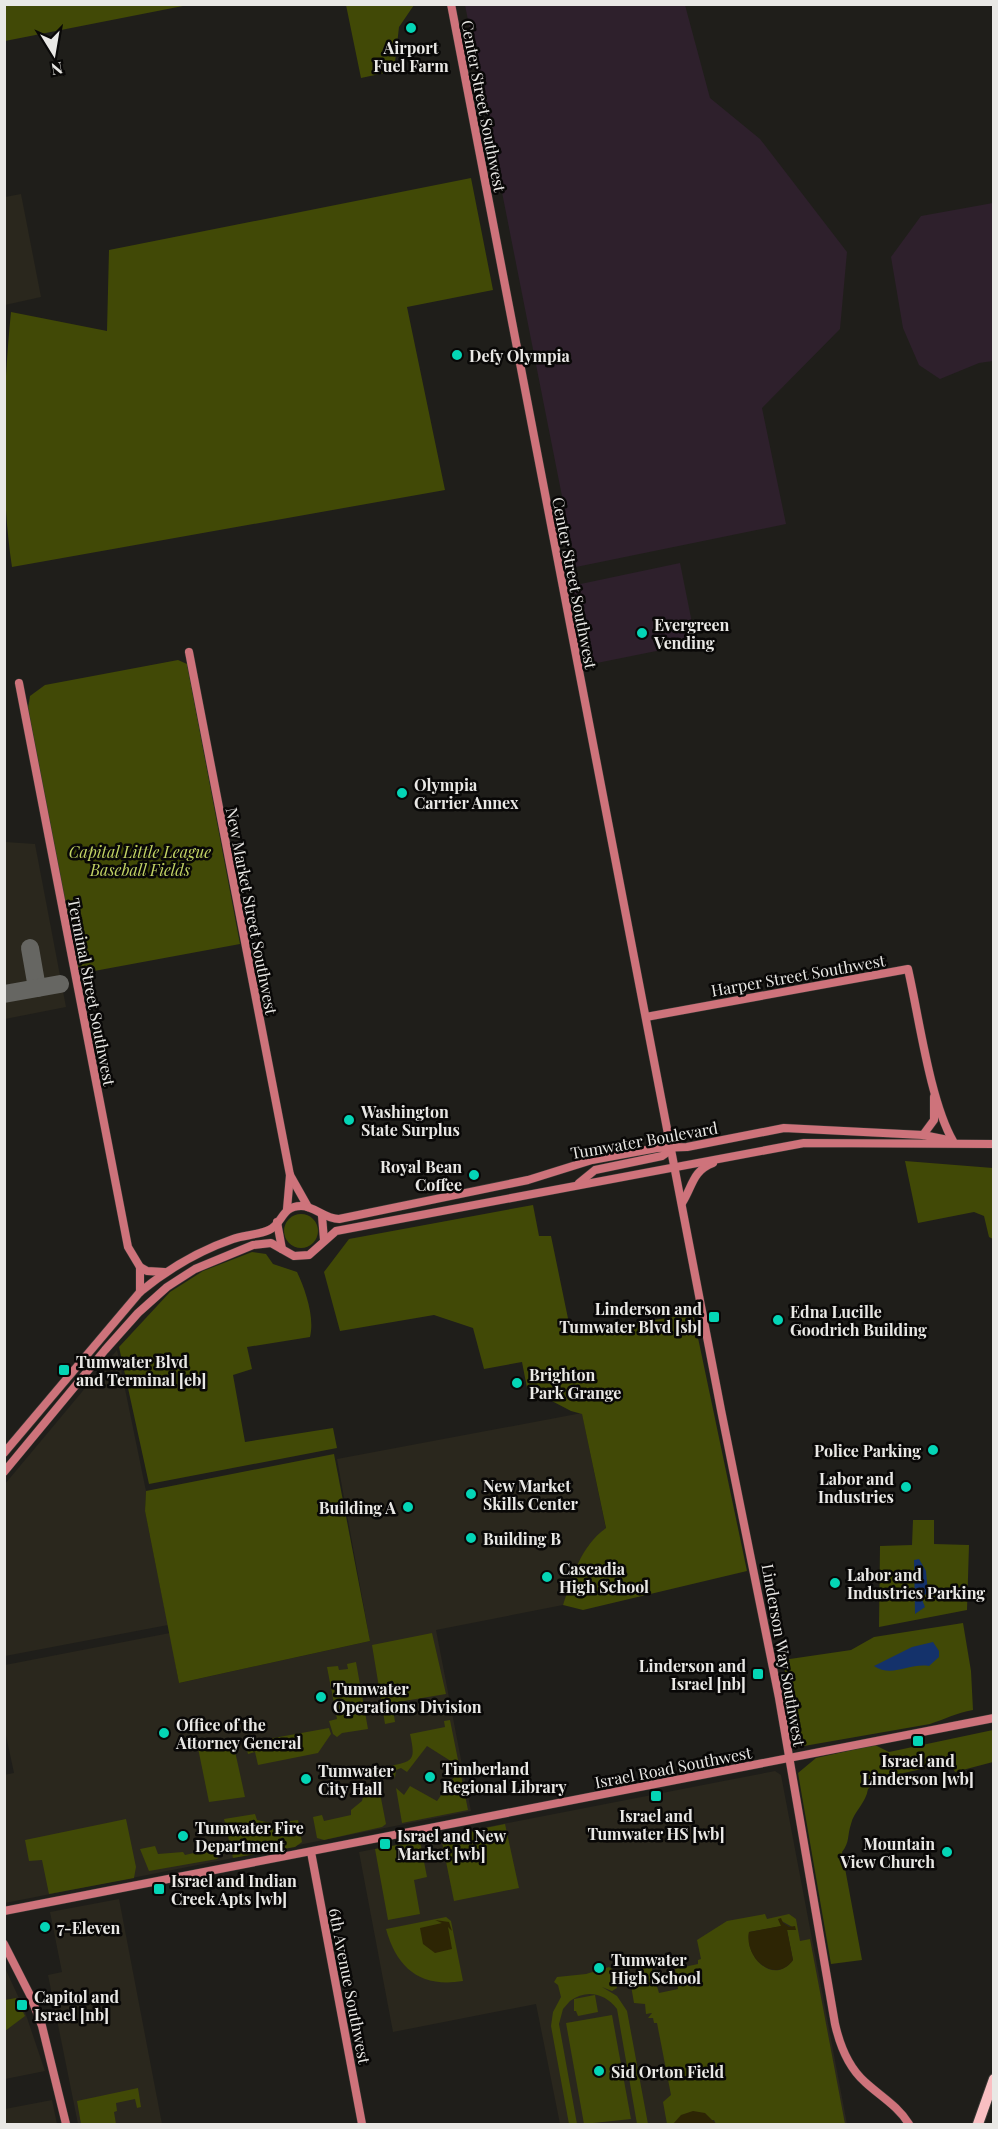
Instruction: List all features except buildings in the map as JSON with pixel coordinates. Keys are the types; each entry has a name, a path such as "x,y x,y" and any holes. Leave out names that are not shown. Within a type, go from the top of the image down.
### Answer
{"highway":[{"path":"978,2124 993,2079"}],"street":[{"name":"Center Street Southwest","path":"451,4 675,1167"},
{"name":"New Market Street Southwest","path":"189,652 290,1175 287,1209"},
{"name":"Terminal Street Southwest","path":"19,683 128,1247 140,1267 140,1293"},
{"name":"Harper Street Southwest","path":"646,1017 908,969 934,1086 945,1128 953,1141"},
{"name":"Harper Street Southwest","path":"923,1135 934,1120 934,1086"},
{"name":"Tumwater Boulevard","path":"322,1216 339,1219 528,1180 592,1160 657,1148 672,1149 784,1128 923,1135 976,1144"},
{"name":"Tumwater Boulevard","path":"324,1240 336,1231 804,1143 993,1144"},
{"path":"576,1185 595,1170 662,1156 672,1149"},
{"path":"682,1203 693,1176 716,1159"},
{"name":"Linderson Way Southwest","path":"675,1167 721,1410 755,1572 838,2039 855,2072 905,2123"},
{"name":"New Market Street Southwest","path":"290,1175 308,1207"},
{"path":"4,1453 140,1293 166,1272 199,1252 239,1237 268,1231 287,1209 308,1207 322,1216 324,1240 316,1251 305,1256 294,1256 267,1243 243,1249 195,1269 156,1296 105,1350 4,1472"},
{"path":"277,1222 282,1249"},
{"path":"140,1267 158,1273 166,1272"},
{"name":"Israel Road Southwest","path":"4,1911 993,1718"},
{"name":"6th Avenue Southwest","path":"311,1852 362,2124"},
{"path":"4,1944 31,1997 42,2026 66,2124"}],"shaded area":[{"path":"465,5 685,5 710,98 760,139 847,252 840,329 762,408 786,524 576,567"},
{"path":"21,194 41,297 5,305 5,197"},
{"path":"993,203 993,361 979,363 940,379 919,365 903,328 891,257 921,216"},
{"path":"680,563 696,643 587,665 571,586"},
{"path":"5,842 35,844 66,1007 5,1019"},
{"path":"117,1350 146,1491 145,1511 168,1625 5,1656 5,1484"},
{"path":"582,1413 606,1529 589,1545 582,1557 563,1605 436,1630 471,1811 5,1903 4,1775 14,1773 5,1731 5,1665 170,1633 179,1683 370,1641 337,1459"},
{"name":"Tumwater High School","path":"775,1771 781,1775 847,2124 560,2124 536,2004 393,2032 359,1852"},
{"path":"119,1899 162,2124 78,2124 48,1975 62,1972 50,1912"},
{"path":"4,1966 24,2009 45,2071 5,2079"},
{"path":"52,2100 57,2124 5,2124 5,2109"}],"green space":[{"path":"5,4 188,4 188,5 5,41"},
{"path":"346,5 414,5 399,27 394,71 361,78"},
{"path":"471,178 493,290 407,307 445,490 12,567 4,473 6,374 11,312 107,331 109,250"},
{"name":"Capital Little League Baseball Fields","path":"178,660 187,664 240,944 78,974 28,708 30,696 45,685"},
{"path":"905,1161 993,1168 993,1239 989,1237 984,1216 974,1212 918,1223"},
{"path":"533,1205 539,1236 551,1236 571,1333 693,1314 747,1571 583,1610 563,1605 584,1553 606,1528 582,1414 571,1411 527,1388 522,1362 484,1369 473,1328 434,1315 340,1331 324,1272 349,1239"},
{"path":"301,1214 313,1219 318,1231 313,1243 301,1248 289,1243 284,1231 289,1219"},
{"path":"252,1252 266,1254 273,1264 297,1272 308,1303 311,1329 310,1337 247,1347 252,1369 233,1375 245,1442 333,1428 337,1448 149,1484 119,1347 170,1292 203,1271"},
{"path":"334,1454 370,1641 179,1683 145,1511 146,1491"},
{"path":"913,1520 934,1520 934,1544 969,1545 967,1610 879,1627 880,1546 912,1545"},
{"path":"963,1623 971,1671 973,1710 930,1724 804,1746 796,1742 783,1660 851,1650 874,1637"},
{"path":"432,1633 446,1694 392,1703 395,1722 385,1724 372,1645"},
{"path":"356,1662 368,1729 342,1733 337,1737 333,1734 329,1721 337,1719 327,1667 338,1666 339,1670 348,1669 347,1664"},
{"path":"450,1720 468,1810 402,1823 396,1788 404,1795 410,1786 437,1801 457,1773 457,1765 427,1746 407,1772 401,1768 396,1770 395,1778 390,1766 404,1763 411,1758 413,1750 410,1734 445,1727 444,1721"},
{"path":"329,1728 331,1734 318,1753 258,1765 255,1752 248,1754 245,1743"},
{"path":"993,1730 993,1762 955,1772 950,1763 885,1777 868,1789 853,1819 842,1852 862,1960 831,1964 798,1773 816,1758 875,1745 889,1752"},
{"path":"233,1742 245,1797 209,1802 198,1748"},
{"path":"379,1788 386,1824 382,1827 324,1840 317,1838 313,1817 322,1815 324,1821 351,1815 351,1810 362,1801 364,1792"},
{"path":"255,1814 257,1820 271,1823 273,1830 282,1828 282,1822 298,1820 302,1842 295,1847 233,1858 224,1819"},
{"path":"126,1819 136,1867 134,1878 49,1894 42,1860 29,1861 25,1840"},
{"path":"505,1824 519,1888 454,1901 441,1837"},
{"path":"420,1841 427,1877 414,1880 420,1914 388,1920 375,1849"},
{"path":"155,1846 158,1854 183,1852 185,1855 220,1847 221,1855 217,1859 149,1871 140,1849"},
{"path":"765,1914 767,1919 789,1914 796,1919 800,1941 810,1939 845,2124 716,2124 714,2120 667,2124 663,2102 671,2095 657,2023 654,2023 653,2018 648,2018 652,2013 646,2014 645,2004 634,2003 629,1974 639,1972 638,1965 650,1963 659,1993 678,1989 675,1969 698,1964 698,1960 701,1959 697,1940 727,1921","holes":["778,1919 794,1928 787,1930 793,1960 786,1967 770,1970 756,1960 749,1942 749,1932 782,1926"]},
{"path":"446,1917 451,1921 463,1981 435,1981 413,1973 397,1955 386,1929"},
{"path":"609,1967 617,1973 615,1976 617,1988 612,1991 602,1987 617,1996 627,2011 648,2124 637,2124 617,2009 607,1999 589,1994 570,2001 563,2009 559,2024 577,2124 569,2124 551,2026 553,2012 561,1997 558,1985 554,1982 557,1977 586,1974"},
{"path":"595,1995 598,2012 578,2016 574,2011 574,1999"},
{"path":"16,1998 25,2016 5,2031 5,2000"},
{"name":"Sid Orton Field","path":"612,2015 631,2119 584,2124 566,2023"},
{"path":"138,2088 141,2107 137,2108 135,2099 116,2103 117,2111 114,2112 116,2124 81,2124 77,2101"}],"sand":[{"path":"781,1918 783,1923 789,1927 795,1926 796,1930 787,1930 793,1960 786,1967 778,1970 770,1969 762,1965 751,1951 749,1932 781,1926 778,1919"},
{"path":"435,1920 449,1922 452,1931 448,1927 452,1949 435,1953 423,1944 420,1928 442,1923"},
{"path":"693,2111 705,2113 716,2124 673,2124 681,2115"}],"water":[{"path":"919,1559 926,1571 928,1593 921,1597 925,1607 915,1614 914,1560"},
{"path":"933,1642 939,1651 939,1657 929,1666 887,1671 874,1666 912,1647"}],"taxiway":[{"path":"30,948 37,988"},
{"path":"4,994 60,984"}],"place":[{"name":"Airport Fuel Farm","path":"411,28"},
{"name":"Defy Olympia","path":"457,355"},
{"name":"Evergreen Vending","path":"642,633"},
{"name":"Olympia Carrier Annex","path":"402,793"},
{"name":"Washington State Surplus","path":"349,1120"},
{"name":"Royal Bean Coffee","path":"474,1175"},
{"name":"Linderson and Tumwater Blvd [sb]","path":"714,1317"},
{"name":"Edna Lucille Goodrich Building","path":"778,1320"},
{"name":"Tumwater Blvd and Terminal [eb]","path":"64,1370"},
{"name":"Brighton Park Grange","path":"517,1383"},
{"name":"Police Parking","path":"933,1450"},
{"name":"Labor and Industries","path":"906,1487"},
{"name":"New Market Skills Center","path":"471,1494"},
{"name":"Building A","path":"408,1507"},
{"name":"Building B","path":"471,1538"},
{"name":"Cascadia High School","path":"547,1577"},
{"name":"Labor and Industries Parking","path":"835,1583"},
{"name":"Linderson and Israel [nb]","path":"758,1674"},
{"name":"Tumwater Operations Division","path":"321,1697"},
{"name":"Office of the Attorney General","path":"164,1733"},
{"name":"Israel and Linderson [wb]","path":"918,1741"},
{"name":"Timberland Regional Library","path":"430,1777"},
{"name":"Tumwater City Hall","path":"306,1779"},
{"name":"Israel and Tumwater HS [wb]","path":"656,1796"},
{"name":"Tumwater Fire Department","path":"183,1836"},
{"name":"Israel and New Market [wb]","path":"385,1844"},
{"name":"Mountain View Church","path":"947,1852"},
{"name":"Israel and Indian Creek Apts [wb]","path":"159,1889"},
{"name":"7-Eleven","path":"45,1927"},
{"name":"Tumwater High School","path":"599,1968"},
{"name":"Capitol and Israel [nb]","path":"22,2005"},
{"name":"Sid Orton Field","path":"599,2071"}]}
